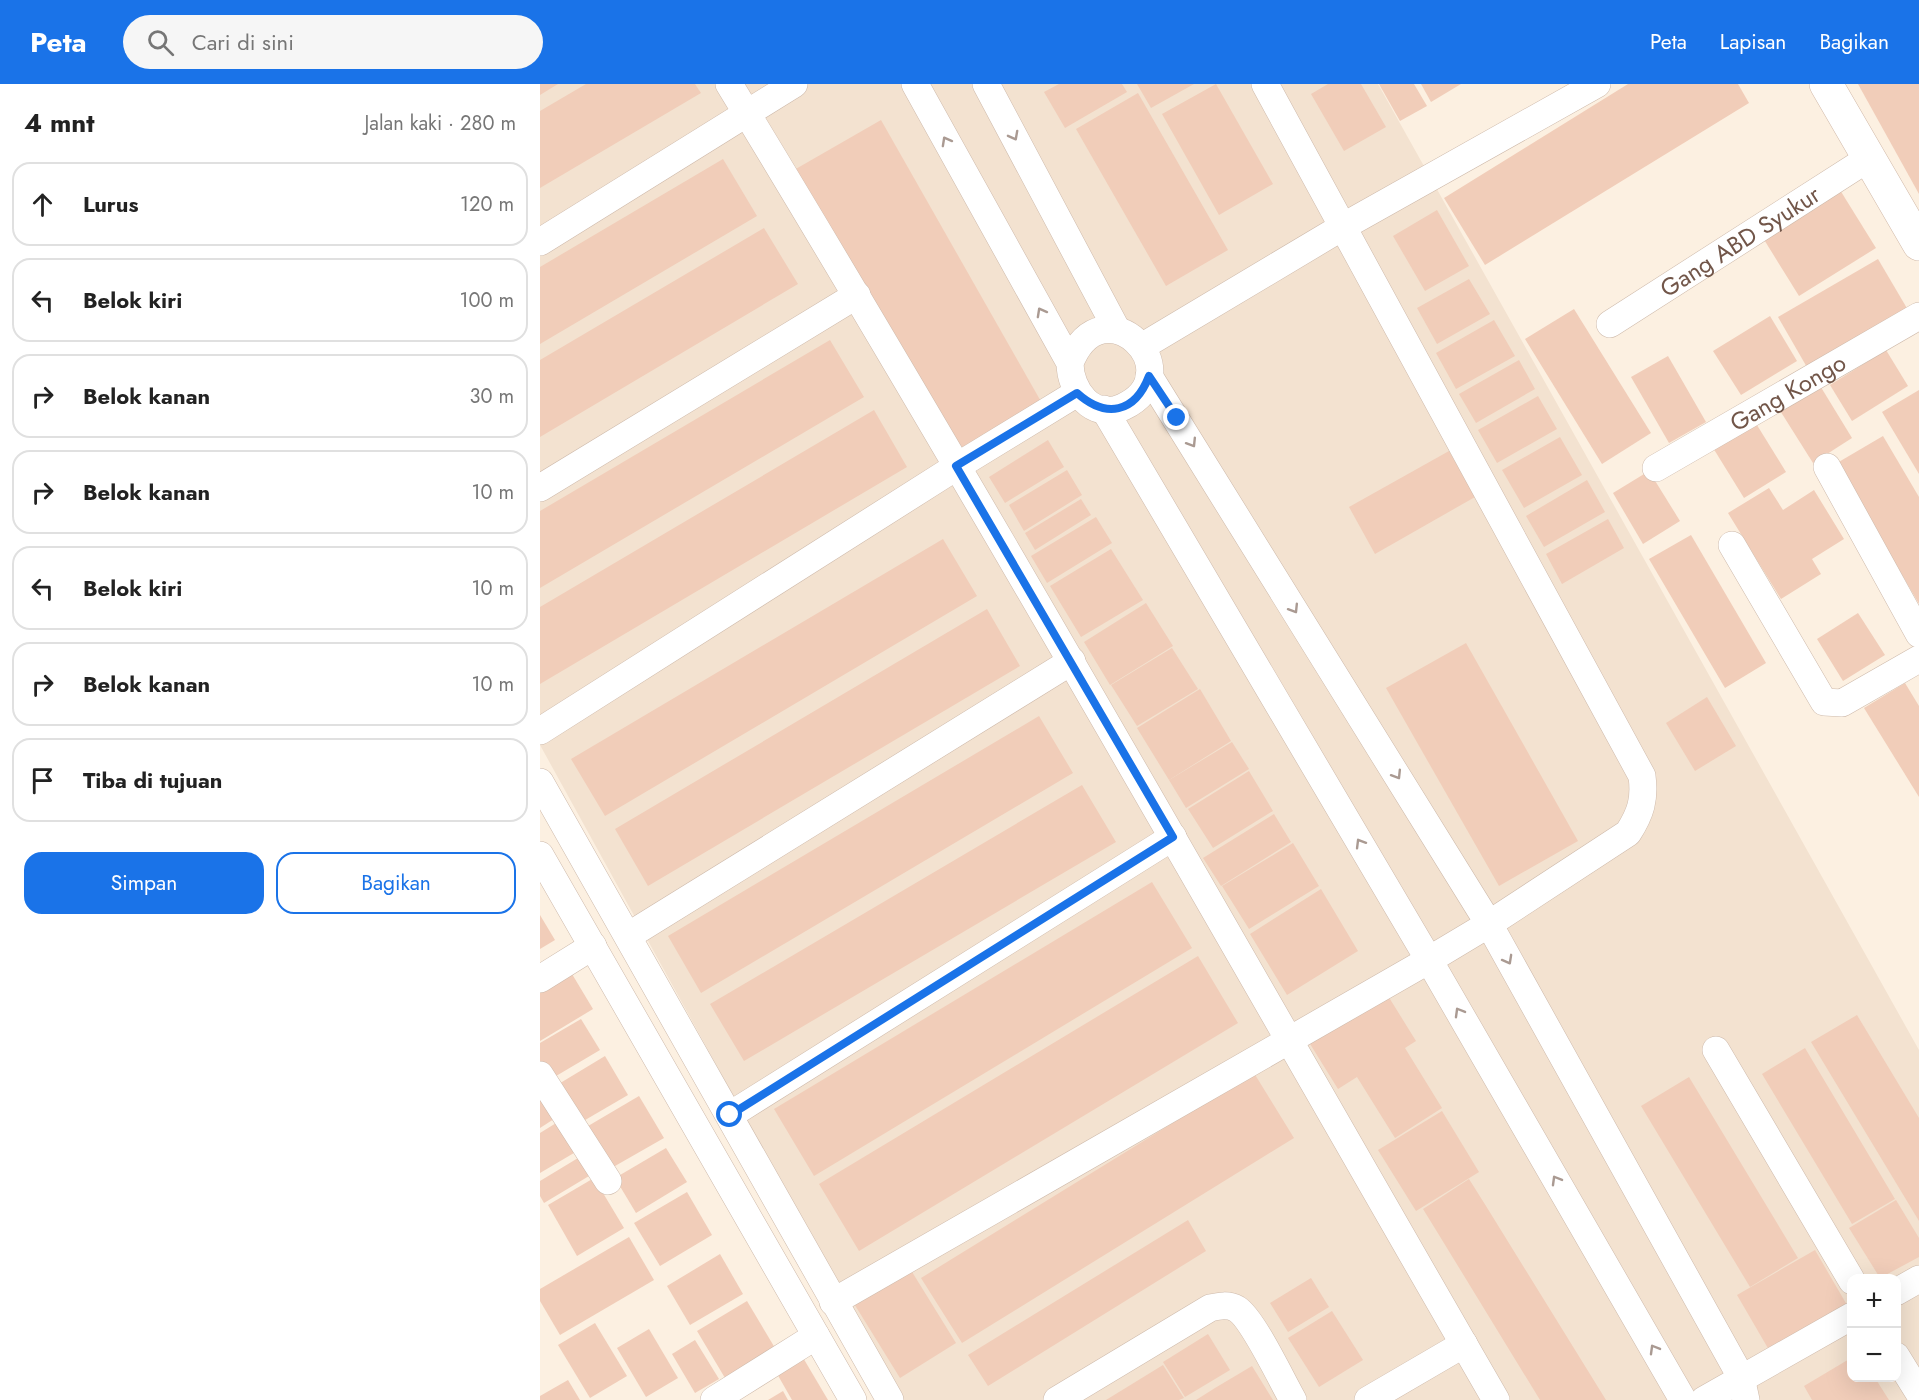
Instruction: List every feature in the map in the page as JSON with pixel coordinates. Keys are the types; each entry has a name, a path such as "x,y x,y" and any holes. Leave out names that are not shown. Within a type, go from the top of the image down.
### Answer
{"main road":[{"path":"1826,84 1919,244"}],"street":[{"path":"729,84 858,295 1072,661 1496,1400"},
{"path":"540,242 794,84"},
{"path":"915,84 1070,363"},
{"path":"986,84 1117,330"},
{"path":"833,1302 1429,960 1628,833 1642,809 1644,793 1642,776 1265,84"},
{"path":"1143,346 1344,226 1597,84"},
{"name":"Gang ABD Syukur","path":"1610,324 1869,158"},
{"path":"540,488 858,295"},
{"name":"Gang Kongo","path":"1656,468 1919,316"},
{"path":"1102,330 1117,330 1132,336 1143,346 1149,360 1149,376 1144,390 1133,402 1119,409 1104,409 1089,404 1077,393 1070,379 1070,363 1076,348 1087,337 1102,330"},
{"path":"1149,376 1488,924 1743,1389"},
{"path":"540,731 956,466 1077,393"},
{"path":"1104,409 1429,960 1683,1400"},
{"path":"1827,468 1919,634"},
{"path":"1731,545 1824,702 1842,702 1919,659"},
{"path":"628,936 1072,661"},
{"path":"540,782 890,1400"},
{"path":"730,1115 1173,837"},
{"path":"540,855 853,1400"},
{"path":"540,979 593,946"},
{"path":"1716,1050 1847,1274"},
{"path":"540,1075 608,1181"},
{"path":"1901,1289 1919,1279"},
{"path":"1057,1400 1210,1308 1223,1305 1235,1308 1249,1322 1293,1400"},
{"path":"1704,1400 1743,1389 1847,1319"},
{"path":"721,1398 816,1336"},
{"path":"1368,1400 1464,1344"},
{"path":"1901,1364 1919,1393"}],"shaded area":[{"path":"540,84 1378,84 1919,1050 1919,1400 901,1400 540,745"}],"building":[{"path":"540,84 558,84 540,95"},
{"path":"586,84 695,84 701,93 540,188 540,111"},
{"path":"1059,84 1122,84 1127,92 1065,128 1044,92"},
{"path":"1137,84 1194,84 1151,108"},
{"path":"1216,84 1273,184 1219,215 1162,114"},
{"path":"1328,84 1361,84 1386,127 1344,151 1311,94"},
{"path":"1379,84 1414,84 1427,106 1400,121"},
{"path":"1421,84 1461,84 1431,102"},
{"path":"1628,84 1738,84 1749,103 1485,265 1444,198"},
{"path":"1858,84 1919,84 1919,194"},
{"path":"1138,93 1228,250 1166,286 1076,129"},
{"path":"881,120 1043,405 956,454 794,170"},
{"path":"723,159 757,216 540,344 540,267"},
{"path":"1840,190 1876,248 1799,296 1763,238"},
{"path":"1437,210 1469,266 1425,291 1393,236"},
{"path":"764,228 798,284 540,437 540,360"},
{"path":"1878,259 1908,310 1808,369 1778,317"},
{"path":"1469,279 1490,314 1437,344 1417,308"},
{"path":"1574,309 1651,433 1602,464 1525,339"},
{"path":"1770,316 1797,361 1741,395 1713,351"},
{"path":"1494,320 1515,356 1456,389 1436,353"},
{"path":"830,340 864,397 540,588 540,511"},
{"path":"1886,350 1908,386 1852,421 1830,385"},
{"path":"1668,356 1706,422 1669,443 1631,377"},
{"path":"1519,360 1535,389 1476,423 1459,394"},
{"path":"1819,384 1852,438 1813,463 1779,409"},
{"path":"1919,390 1919,474 1882,412"},
{"path":"1538,396 1557,429 1497,463 1478,430"},
{"path":"874,410 907,467 540,684 540,607"},
{"path":"1752,417 1786,472 1744,498 1710,443"},
{"path":"1883,436 1919,497 1919,604 1837,463"},
{"path":"1560,437 1582,475 1524,508 1502,470"},
{"path":"1048,440 1064,467 1005,503 989,477"},
{"path":"1449,451 1475,497 1375,554 1349,507"},
{"path":"1067,470 1082,495 1024,531 1009,505"},
{"path":"1649,471 1680,521 1643,544 1613,493"},
{"path":"1587,480 1605,512 1544,547 1526,516"},
{"path":"1769,488 1783,510 1814,490 1844,539 1812,559 1821,574 1781,599 1728,513"},
{"path":"1081,499 1091,515 1035,550 1025,533"},
{"path":"1096,517 1112,543 1047,583 1031,556"},
{"path":"1608,519 1624,548 1562,584 1546,554"},
{"path":"1691,535 1766,663 1725,688 1649,559"},
{"path":"943,539 977,596 605,816 571,759"},
{"path":"1111,549 1143,600 1081,637 1050,586"},
{"path":"1146,603 1173,646 1110,685 1084,642"},
{"path":"987,609 1020,666 648,886 615,829"},
{"path":"1858,613 1885,655 1843,681 1817,639"},
{"path":"1466,643 1578,841 1499,886 1386,688"},
{"path":"1172,648 1198,689 1137,726 1111,685"},
{"path":"1905,683 1919,706 1919,797 1864,708"},
{"path":"1200,689 1231,741 1169,780 1137,728"},
{"path":"1707,697 1736,746 1695,771 1666,723"},
{"path":"1039,716 1073,773 701,993 668,936"},
{"path":"1232,742 1249,769 1186,808 1169,780"},
{"path":"1249,771 1273,811 1213,848 1188,809"},
{"path":"1082,785 1116,842 744,1061 710,1004"},
{"path":"1274,814 1291,842 1221,886 1203,858"},
{"path":"1293,843 1319,886 1249,929 1222,886"},
{"path":"1152,882 1192,948 814,1176 774,1109"},
{"path":"1321,889 1358,951 1287,995 1250,934"},
{"path":"540,915 555,940 540,949"},
{"path":"1198,956 1238,1023 859,1251 819,1184"},
{"path":"572,974 593,1009 540,1041 540,993"},
{"path":"1385,991 1416,1041 1405,1048 1442,1108 1395,1138 1357,1077 1338,1089 1307,1039"},
{"path":"1857,1015 1919,1118 1919,1221 1811,1042"},
{"path":"581,1019 600,1050 551,1079 540,1061 540,1043"},
{"path":"1805,1048 1895,1199 1852,1224 1762,1074"},
{"path":"605,1056 628,1095 580,1123 557,1085"},
{"path":"1254,1073 1294,1138 962,1343 921,1278"},
{"path":"1689,1077 1798,1258 1750,1287 1641,1106"},
{"path":"540,1094 554,1119 540,1128"},
{"path":"639,1096 664,1138 608,1170 583,1129"},
{"path":"1442,1111 1479,1172 1416,1211 1378,1150"},
{"path":"561,1120 579,1150 540,1173 540,1133"},
{"path":"666,1148 687,1182 636,1213 615,1178"},
{"path":"583,1155 594,1173 544,1203 540,1196 540,1181"},
{"path":"594,1178 624,1228 577,1256 548,1205"},
{"path":"1469,1179 1606,1400 1540,1400 1423,1209"},
{"path":"687,1192 712,1235 660,1266 634,1223"},
{"path":"1896,1200 1919,1238 1919,1257 1887,1274 1878,1274 1849,1228"},
{"path":"1188,1220 1206,1251 988,1386 968,1355"},
{"path":"629,1237 654,1280 560,1335 540,1301 540,1289"},
{"path":"1815,1250 1847,1305 1769,1350 1737,1295"},
{"path":"720,1254 743,1294 690,1325 667,1286"},
{"path":"909,1267 956,1343 900,1378 853,1302"},
{"path":"1311,1278 1329,1307 1288,1332 1270,1303"},
{"path":"747,1301 775,1348 725,1378 697,1331"},
{"path":"1332,1311 1363,1360 1319,1387 1288,1338"},
{"path":"595,1323 627,1376 590,1398 558,1345"},
{"path":"649,1329 678,1378 646,1397 617,1348"},
{"path":"1208,1334 1230,1370 1185,1397 1163,1362"},
{"path":"695,1340 719,1379 695,1393 672,1354"},
{"path":"802,1356 828,1400 792,1400 776,1372"},
{"path":"1847,1360 1847,1382 1878,1382 1889,1400 1812,1400 1804,1386"},
{"path":"1163,1365 1184,1398 1179,1400 1106,1400"},
{"path":"1252,1366 1273,1400 1196,1400 1215,1388"},
{"path":"568,1380 580,1400 540,1400 540,1396"},
{"path":"783,1391 788,1400 768,1400"}],"route":[{"path":"730,1115 1173,837 956,466 1077,393 1089,404 1104,409 1119,409 1133,402 1144,390 1149,376 1177,418"}]}
